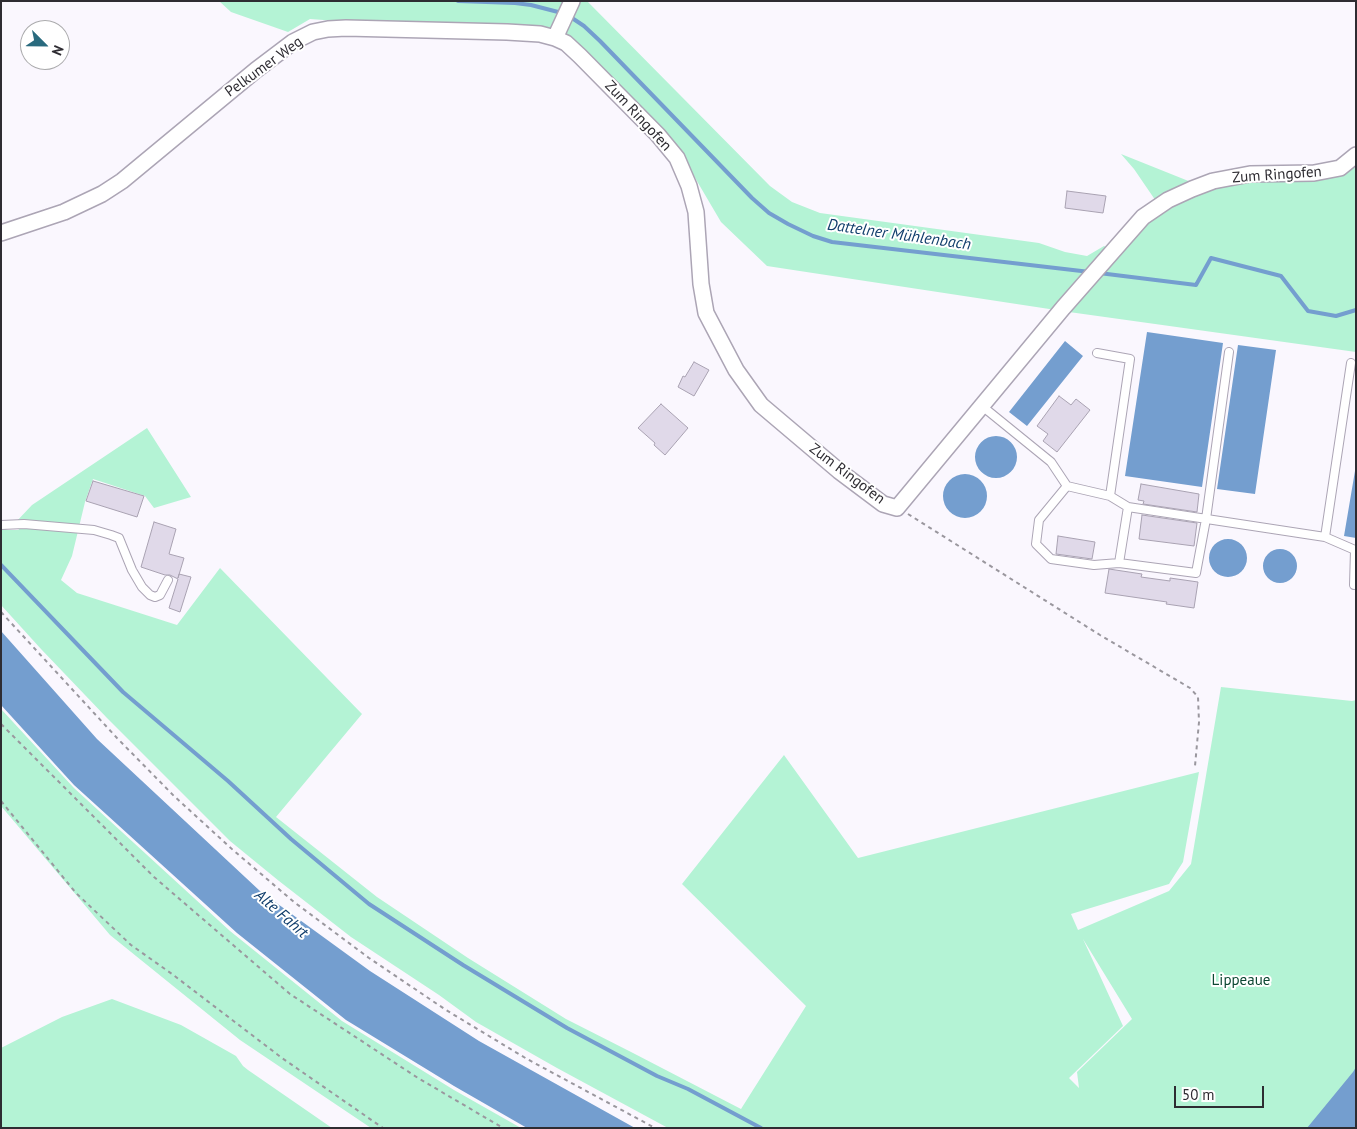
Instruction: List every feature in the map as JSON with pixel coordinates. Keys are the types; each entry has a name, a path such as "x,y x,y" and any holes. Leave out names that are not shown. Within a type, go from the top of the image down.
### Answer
{"street":[{"path":"555,38 567,11"},
{"name":"Pelkumer Weg","path":"1,233 64,212 122,182 256,70 293,42 313,32 328,28 488,31 540,34 555,38"},
{"name":"Zum Ringofen","path":"555,38 566,43 580,56 658,135 677,158 689,186 696,212 701,284 706,313 736,370 761,405 853,482 883,504 897,508 1063,308 1143,217 1168,200 1213,181 1250,174 1314,173 1340,168 1356,155"}],"lane":[{"path":"1067,486 1039,520 1036,544 1052,559 1094,565 1119,563 1196,574 1206,519 1229,352"},
{"path":"1097,353 1130,358 1110,496"},
{"path":"1325,537 1351,363"},
{"path":"982,406 1051,462 1067,486 1110,496 1128,507 1325,537 1355,550 1354,585"},
{"path":"1119,563 1128,507"},
{"path":"1,525 24,524 94,530 119,538 132,570 142,587 150,595 156,597 160,595 168,580"}],"path":[{"path":"897,508 1100,635 1190,688 1198,697 1199,722 1195,766"},
{"path":"1,612 117,738 174,796 294,902 369,958 446,1010 527,1059 655,1128"},
{"path":"1,724 154,877 290,994 418,1078 503,1128"},
{"path":"1,801 76,893 131,945 282,1058 384,1128"}],"green space":[{"path":"219,1 587,1 770,186 792,202 820,213 1039,243 1065,252 1087,256 1104,246 1118,252 1146,222 1162,210 1134,169 1121,154 1191,182 1215,184 1345,170 1356,167 1356,352 1069,312 767,266 721,222 681,154 567,38 310,19 288,32 231,12"},
{"name":"Lippeaue","path":"147,428 191,497 154,508 145,496 93,479 85,502 72,556 61,580 77,593 177,625 220,568 362,714 276,817 377,897 468,958 566,1019 741,1109 806,1006 682,884 784,755 858,858 1199,772 1183,862 1169,884 1071,914 1078,930 1169,891 1191,864 1221,687 1356,700 1356,1128 668,1128 476,1022 439,995 351,937 230,841 107,718 1,605 1,528 19,530 15,523 32,505","holes":["1083,939 1132,1019 1077,1072 1079,1088 1069,1078 1123,1026"]},
{"path":"1,709 74,788 230,931 342,1021 454,1090 521,1128 371,1128 240,1040 110,935 1,806"},
{"path":"112,999 181,1025 236,1056 248,1070 332,1128 1,1128 1,1048 62,1017"}],"water":[{"path":"1147,332 1223,343 1202,487 1125,476"},
{"path":"1065,341 1083,356 1027,426 1009,412"},
{"path":"1238,345 1276,350 1255,494 1217,489"},
{"path":"1000,436 1008,439 1014,445 1017,457 1014,469 1008,475 992,478 984,475 978,469 975,453 978,445 984,439"},
{"path":"1356,465 1356,538 1344,536"},
{"path":"965,474 977,478 983,484 987,496 983,508 977,514 965,518 953,514 947,508 943,496 947,484 953,478"},
{"path":"1228,539 1235,540 1241,545 1246,551 1246,565 1241,571 1235,576 1228,577 1221,576 1215,571 1210,565 1209,558 1210,551 1215,545 1221,540"},
{"path":"1280,549 1292,554 1297,566 1292,578 1280,583 1268,578 1263,566 1268,554"},
{"name":"Alte Fahrt","path":"1,631 97,739 260,891 370,971 479,1041 635,1128 527,1128 346,1020 237,933 74,785 1,705"},
{"path":"1356,1067 1356,1128 1307,1128 1353,1072"}],"building":[{"path":"1067,191 1106,196 1103,213 1065,208"},
{"path":"694,362 709,370 694,396 678,387 683,376 685,377"},
{"path":"1059,396 1071,405 1076,399 1090,410 1057,452 1043,441 1048,434 1037,426"},
{"path":"661,404 688,428 665,455 638,428"},
{"path":"93,481 144,496 137,517 86,501"},
{"path":"1141,484 1199,494 1197,512 1143,504 1144,501 1138,500"},
{"path":"1142,515 1197,523 1194,546 1139,539"},
{"path":"154,522 176,529 169,554 184,558 179,574 191,577 180,612 169,608 178,579 141,567"},
{"path":"1058,536 1095,542 1092,559 1056,554"},
{"path":"1109,569 1142,574 1141,577 1170,581 1170,578 1198,582 1194,608 1105,593"}],"waterway":[{"name":"Dattelner Mühlenbach","path":"458,1 515,3 562,13"},
{"name":"Dattelner Mühlenbach","path":"569,16 584,26 600,41 752,198 769,213 788,224 813,236 832,242 1090,272"},
{"name":"Dattelner Mühlenbach","path":"1099,273 1196,285 1211,258 1281,276 1308,311 1336,316 1356,310"},
{"path":"1,565 123,692 228,781 291,839 369,904 463,965 567,1028 761,1128"}]}
